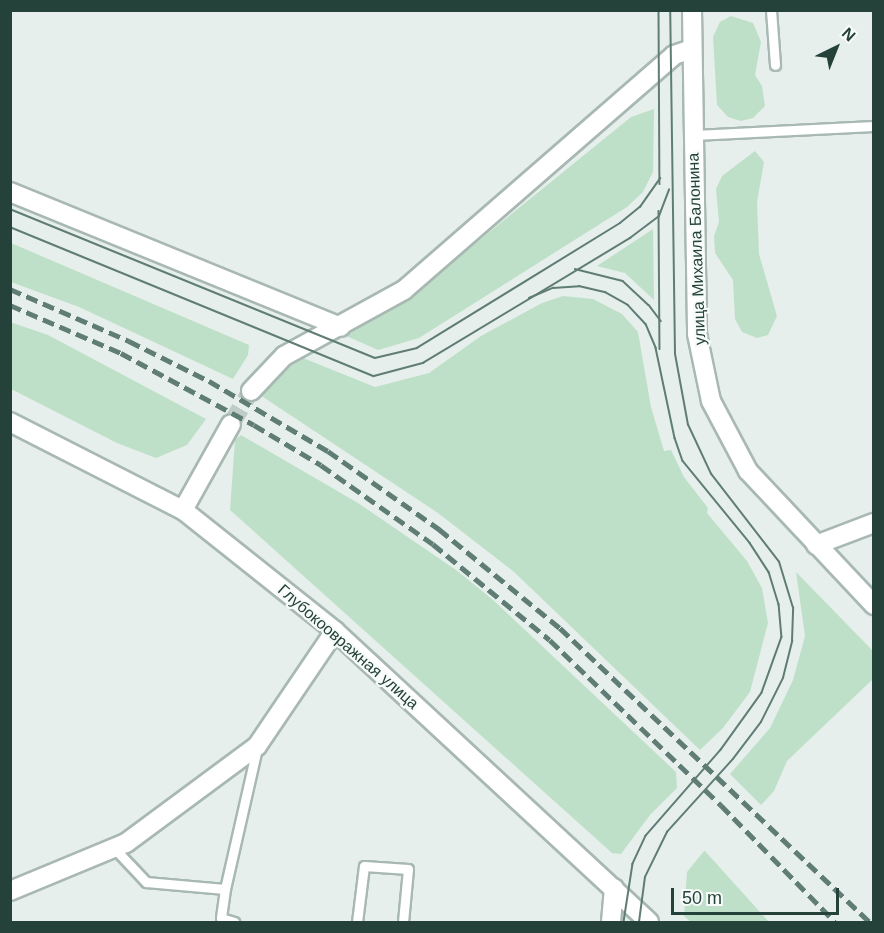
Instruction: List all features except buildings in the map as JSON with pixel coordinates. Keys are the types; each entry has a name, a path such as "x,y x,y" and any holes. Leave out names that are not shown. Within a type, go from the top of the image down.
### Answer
{"main road":[{"name":"улица Михаила Балонина","path":"692,10 697,334 711,401 748,471 873,605"},
{"path":"251,391 284,356 404,290 665,62 679,51 691,49"},
{"path":"10,192 340,327"},
{"name":"Глубокоовражная улица","path":"10,422 183,510 335,631 649,922"},
{"path":"183,510 231,424"},
{"path":"816,545 873,523"},
{"path":"10,891 114,848 257,746 335,631"},
{"path":"611,922 614,888"}],"lane":[{"path":"771,10 775,65"},
{"path":"694,135 873,126"},
{"path":"234,922 221,918 225,889 257,746"},
{"path":"114,848 146,882 225,889"},
{"path":"357,922 364,866 408,869 403,922"}],"green space":[{"path":"731,16 753,23 761,42 755,75 762,86 765,106 753,118 741,121 728,117 717,105 713,37 720,22"},
{"path":"654,109 653,172 643,192 627,207 419,338 378,350 344,335 413,294 631,117"},
{"path":"755,151 764,162 757,202 759,254 777,316 768,335 757,338 742,332 735,319 733,280 715,253 714,236 719,222 716,189 722,176"},
{"path":"653,229 654,300 625,273 597,266"},
{"path":"11,243 249,345 248,355 233,379 79,307 11,282"},
{"path":"563,296 593,299 622,314 638,332 651,407 664,451 671,450 684,477 708,508 707,513 747,561 762,588 768,623 750,692 723,728 700,750 513,571 438,513 260,395 276,376 303,358 375,387 429,373 481,336 542,303"},
{"path":"10,322 48,335 206,419 187,445 156,458 117,443 11,389"},
{"path":"241,435 358,503 456,570 492,599 676,772 677,788 650,815 621,854 612,853 230,510 235,440"},
{"path":"796,572 873,651 873,679 787,761 774,791 761,805 730,774 770,728 793,680 805,636"},
{"path":"704,851 769,922 691,922 684,916 687,872"}],"tunnel":[{"path":"231,424 251,391"}],"tram line":[{"path":"659,10 660,184"},
{"path":"639,922 645,877 667,832 733,759 761,722 783,678 792,641 793,608 779,562 711,474 688,425 675,354 670,10"},
{"path":"10,209 375,358 417,348 620,223 640,207 660,178"},
{"path":"10,227 374,376 423,363 630,238 659,216 669,190"},
{"path":"659,211 660,349"},
{"path":"575,269 623,281 649,305 661,321"},
{"path":"529,298 553,288 579,286 605,292 628,305 646,324 656,348 675,438 683,461 750,543 769,572 779,604 782,637 762,693 721,750 646,836 633,864 624,922"}],"railway":[{"path":"10,289 129,341 209,381 328,451 439,529 560,628 870,922"},
{"path":"10,305 121,353 254,425 321,465 433,544 550,640 721,805 835,922"}]}
